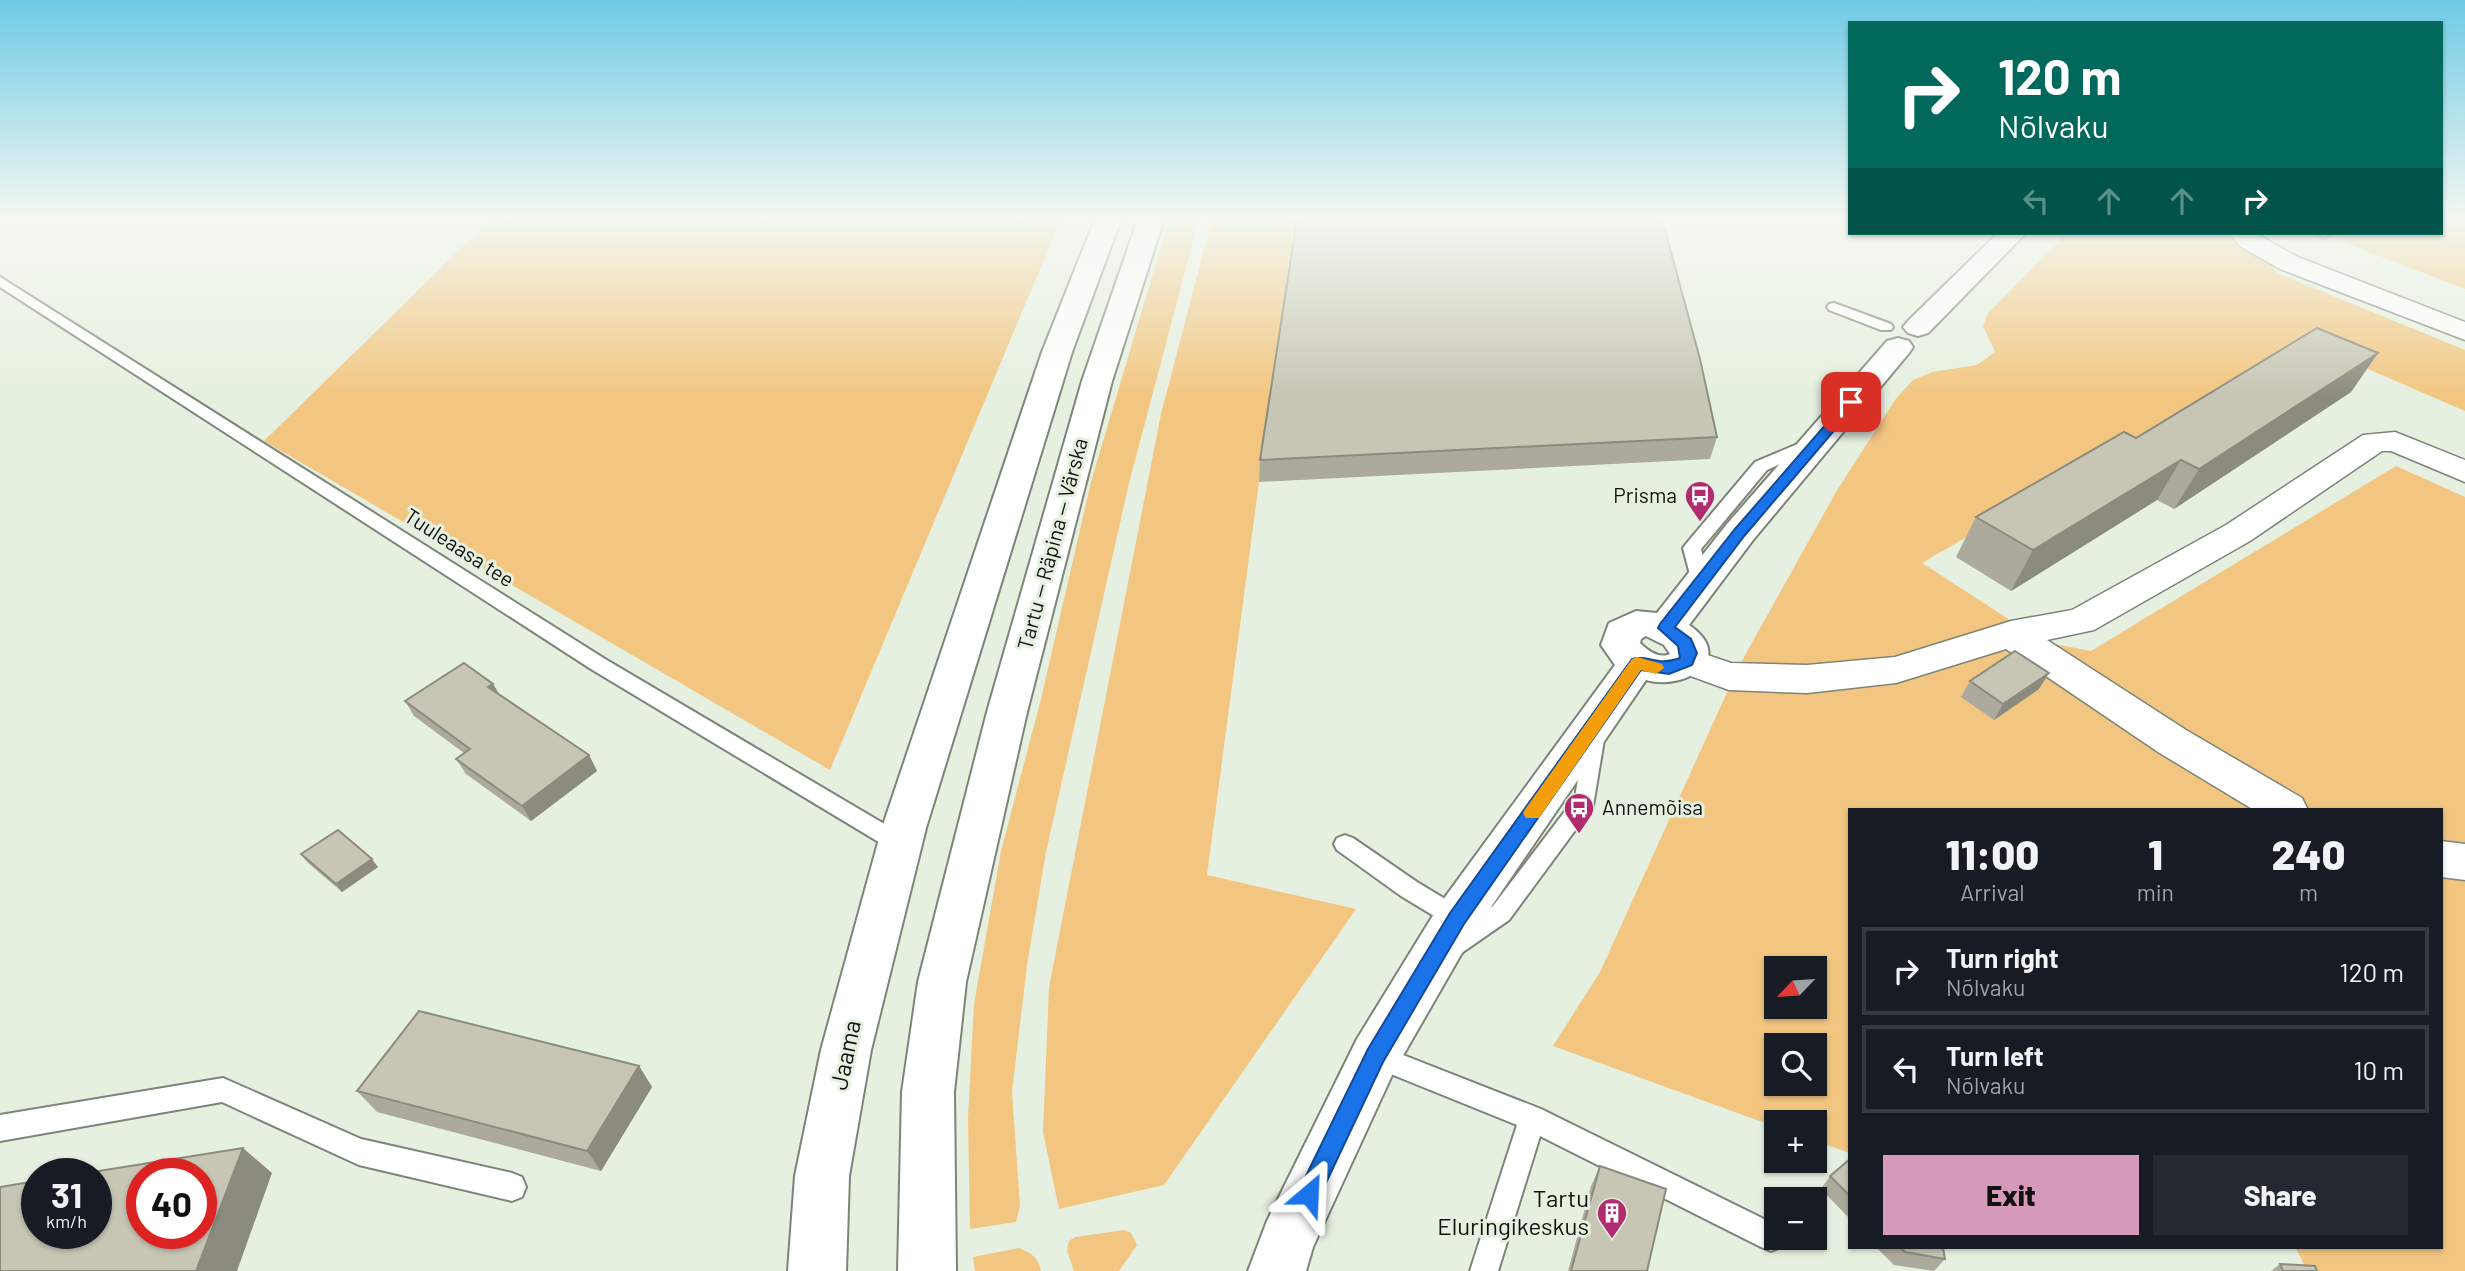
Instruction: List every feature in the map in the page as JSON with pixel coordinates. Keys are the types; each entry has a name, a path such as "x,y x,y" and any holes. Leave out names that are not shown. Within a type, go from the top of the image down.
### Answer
{"main road":[{"path":"900,844 972,608 1057,352 1085,278"},
{"name":"Tartu — Räpina — Värska","path":"927,1271 929,1092 943,982 1007,712 1097,381 1131,278"},
{"path":"1276,1261 1375,1056 1457,919 1597,721 1700,582 1820,440 1901,334 1963,278"},
{"path":"1652,645 1685,643 1689,653 1686,661"},
{"name":"Jaama","path":"817,1271 822,1176 846,1050 900,844"}],"street":[{"path":"2330,278 2465,332"},
{"path":"1686,661 1729,676 1807,679 1896,670 2011,634 2081,621 2238,533 2374,442 2395,441 2465,472"},
{"path":"2011,634 2172,741 2284,808"},
{"path":"2443,859 2465,862"}],"lane":[{"name":"Tuuleaasa tee","path":"0,281 598,664 900,844"},
{"path":"1833,307 1901,334"},
{"path":"1431,962 1501,914 1586,800 1597,721"},
{"path":"1345,844 1457,919"},
{"path":"1375,1056 1435,1082 1532,1118 1764,1234"},
{"path":"0,1128 223,1090 359,1152 512,1187"},
{"path":"1484,1271 1532,1118"}],"shaded area":[{"path":"430,278 1036,278 830,770 264,441"},
{"path":"1151,278 1183,278 1129,483 1046,852 1027,965 1012,1092 1020,1206 1016,1222 970,1229 968,1118 974,1004 1001,851 1041,699 1091,482"},
{"path":"1196,278 1290,278 1259,482 1207,875 1356,909 1164,1185 1059,1209 1043,1132 1049,987 1161,414"},
{"path":"2022,278 2290,278 2465,350 2465,411 2368,369 2345,385 2278,356 1922,563 2044,642 2091,651 2396,466 2465,497 2465,1271 2307,1271 2296,1249 2443,1249 2443,808 1848,808 1848,1152 1827,1145 1827,1110 1764,1110 1764,1123 1553,1046 1600,972 1739,666 1836,492 1895,400 1913,380 1932,372 1977,365 1995,352 1983,326 1988,313"},
{"path":"2437,278 2465,278 2465,289"},
{"path":"1124,1230 1131,1233 1137,1245 1119,1271 1074,1271 1067,1250 1069,1241 1075,1237"},
{"path":"1019,1248 1034,1256 1041,1271 975,1271 973,1257"}],"building":[{"path":"1288,278 1678,278 1717,437 1260,460"},
{"path":"2317,328 2378,353 2199,469 2181,460 2033,550 1976,517 2124,432 2136,438"},
{"path":"2015,651 2049,673 2003,704 1970,681"},
{"path":"464,663 493,684 488,687 589,755 522,806 456,759 470,749 405,701"},
{"path":"338,830 372,859 336,884 301,854"},
{"path":"419,1011 639,1066 587,1151 357,1091"},
{"path":"243,1148 217,1216 217,1158 180,1158"},
{"path":"1848,1161 1848,1194 1830,1176"},
{"name":"Tartu Eluringikeskus","path":"1600,1166 1666,1189 1647,1271 1571,1271"},
{"path":"126,1167 126,1249 204,1249 196,1271 0,1271 0,1187 21,1184 21,1249 112,1249 112,1169"},
{"path":"1902,1249 1943,1249 1945,1259 1905,1252"},
{"path":"2280,1264 2315,1266 2317,1271 2283,1271"}],"slow traffic":[{"path":"1532,813 1637,663 1656,668"}],"place":[{"name":"Prisma","path":"1700,523"},
{"name":"Annemõisa","path":"1579,835"},
{"name":"Tartu Eluringikeskus","path":"1612,1240"}],"route":[{"path":"1309,1194 1375,1056 1457,919 1637,663 1669,669 1686,661 1689,653 1685,643 1677,634 1666,628 1740,532 1851,402"}]}
